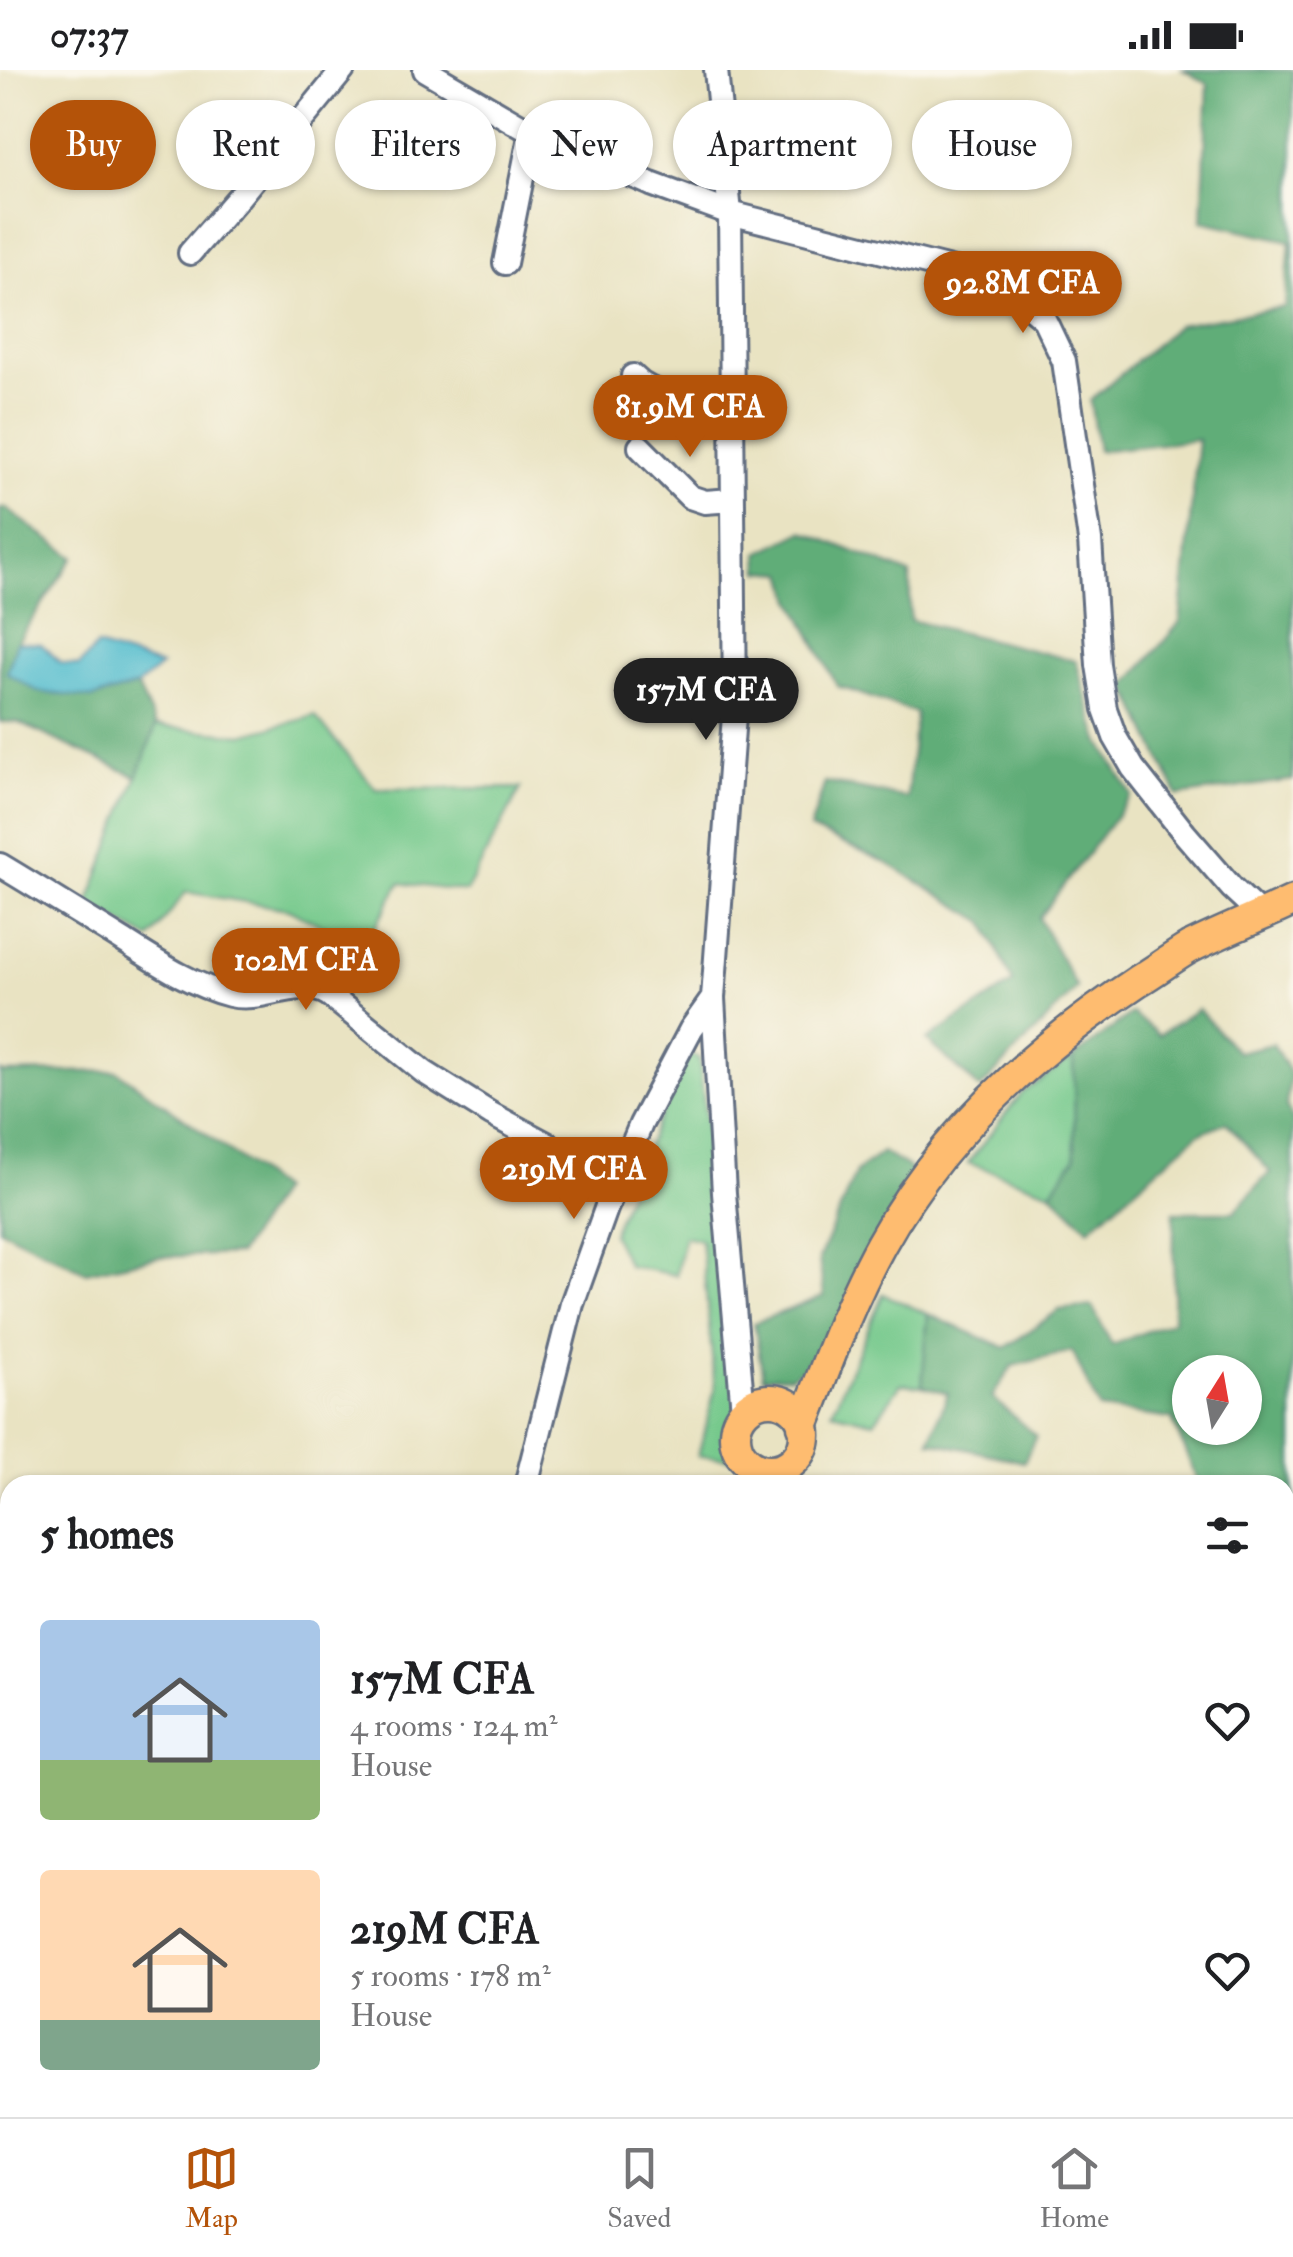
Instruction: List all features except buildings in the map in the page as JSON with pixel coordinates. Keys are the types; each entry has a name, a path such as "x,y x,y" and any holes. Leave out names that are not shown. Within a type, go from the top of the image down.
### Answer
{"main road":[{"path":"804,1426 796,1412 771,1398 756,1401 743,1411 737,1426 744,1471 755,1467 784,1475 798,1456 804,1442 804,1426 856,1292 883,1241 942,1152 977,1112 1075,1025 1124,990 1189,949 1293,901"}],"street":[{"path":"190,253 343,70"},
{"path":"426,70 516,123"},
{"path":"716,70 730,213 735,702 714,998 724,1193 743,1411"},
{"path":"653,185 730,213 962,272 1018,297 1044,319 1064,361 1090,540 1098,665 1105,709 1115,737 1133,768 1185,834 1262,916"},
{"path":"505,264 520,190"},
{"path":"633,376 642,386 679,396 731,398"},
{"path":"640,447 690,496 705,502 732,500"},
{"path":"0,865 170,969 212,988 233,996 250,996 317,988 424,1072 491,1114 618,1182"},
{"path":"529,1475 572,1304 618,1182 666,1075 691,1028 714,998"}],"green space":[{"path":"1183,70 1293,70 1293,780 1178,796 1126,686 1180,622 1198,440 1098,451 1090,401 1178,325 1285,307 1290,241 1202,221 1208,84"},
{"path":"5,508 74,557 17,642 7,673 92,698 137,686 156,726 137,777 17,722 0,722 0,509"},
{"path":"803,531 910,574 910,620 1076,661 1100,741 1132,795 1039,918 1077,988 980,1089 927,1040 1013,983 985,922 885,862 810,829 825,782 907,798 916,713 837,686 793,600 785,573 760,571 759,553"},
{"path":"315,716 376,789 521,788 466,892 400,883 364,947 288,909 186,892 150,939 88,904 156,726 242,735"},
{"path":"1198,1009 1237,1052 1273,1044 1291,1075 1286,1106 1293,1120 1293,1475 1195,1475 1183,1445 1262,1445 1262,1355 1172,1355 1172,1419 1099,1409 1072,1351 1012,1366 992,1397 1036,1436 1024,1462 930,1441 948,1393 922,1386 928,1314 1005,1348 1059,1310 1092,1306 1112,1345 1173,1321 1174,1212 1234,1212 1270,1172 1226,1122 1198,1134 1089,1229 1051,1192 1075,1158 1074,1057 1132,1013 1159,1035"},
{"path":"689,1054 699,1058 744,1460 698,1456 715,1389 701,1240 684,1236 676,1275 628,1266 612,1234"},
{"path":"1074,1057 1075,1158 1051,1192 968,1163 1022,1093"},
{"path":"0,1071 117,1071 280,1190 239,1254 157,1257 86,1272 0,1229"},
{"path":"882,1152 916,1175 821,1360 790,1376 763,1377 754,1323 824,1296 819,1259 856,1172"},
{"path":"883,1294 928,1314 922,1386 901,1384 874,1422 832,1412"}],"water":[{"path":"17,642 41,644 61,663 79,666 97,646 161,666 137,686 92,698 39,692 7,673"}]}
